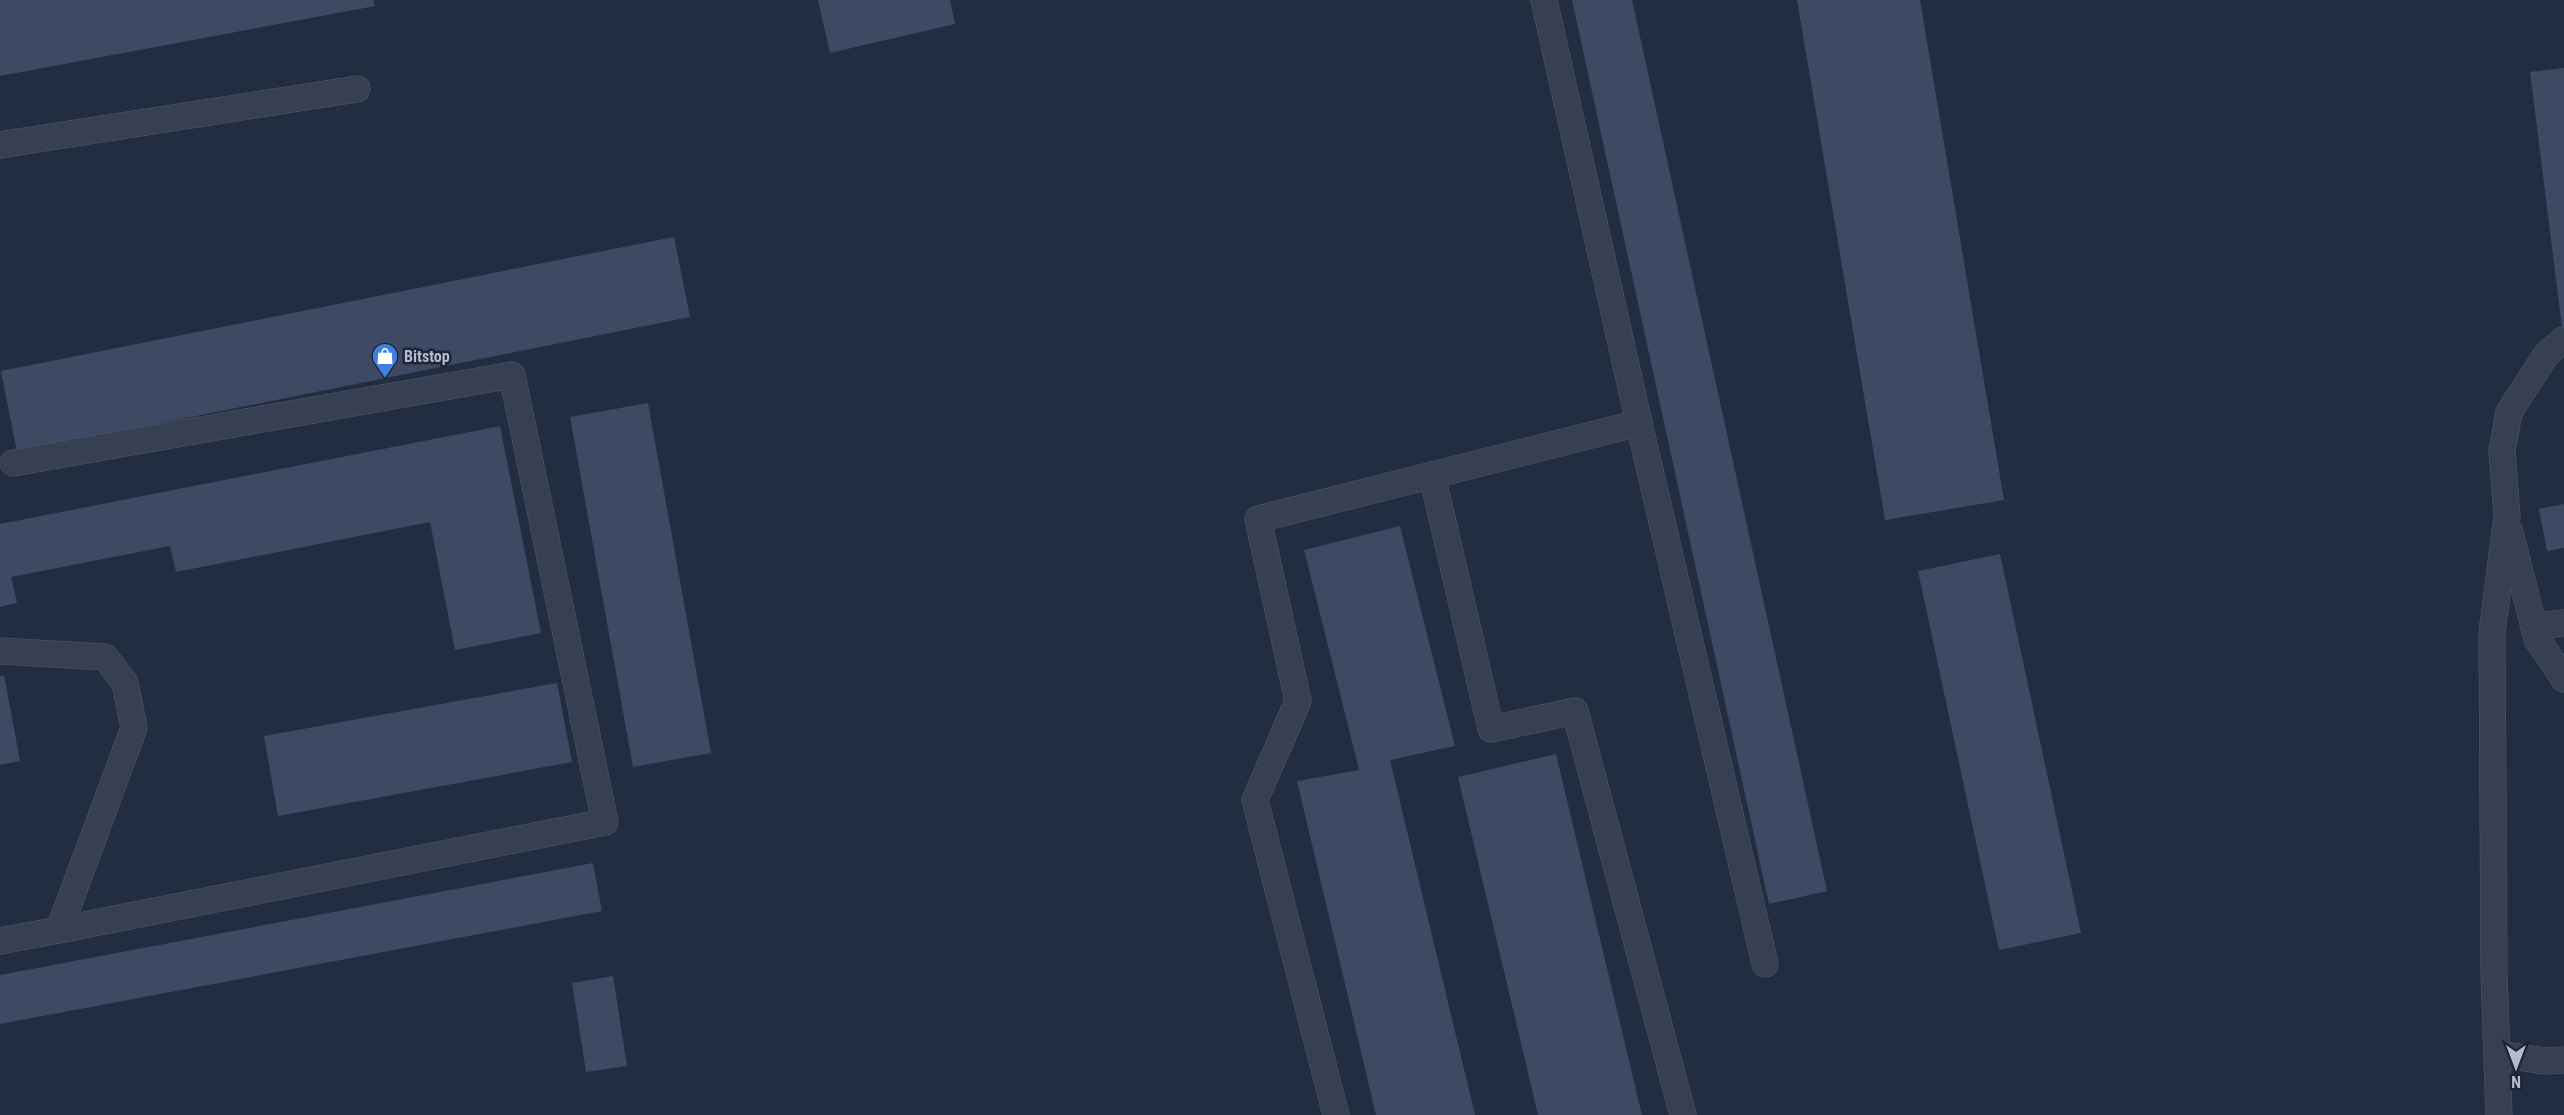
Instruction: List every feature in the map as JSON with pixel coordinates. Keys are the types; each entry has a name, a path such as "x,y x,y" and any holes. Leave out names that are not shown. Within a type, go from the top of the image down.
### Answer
{"lane":[{"path":"1544,0 1638,423 1765,964"},
{"path":"0,145 357,89"},
{"path":"2563,340 2546,355 2508,412 2502,451 2507,517 2537,639 2564,679"},
{"path":"0,941 605,822 512,375 13,463"},
{"path":"1336,1115 1255,800 1298,701 1258,519 1638,423"},
{"path":"1432,475 1491,729 1575,711 1683,1115"},
{"path":"2499,1115 2499,1054 2494,973 2492,632 2507,517"},
{"path":"2534,626 2564,623"},
{"path":"0,651 105,657 125,683 134,728 59,930"},
{"path":"2499,1054 2544,1061 2564,1060"}],"building":[{"path":"0,0 373,0 375,6 0,76"},
{"path":"818,0 950,0 955,24 830,53"},
{"path":"1572,0 1632,0 1827,891 1769,904"},
{"path":"1797,0 1920,0 2004,500 1885,520"},
{"path":"2564,68 2564,336 2563,336 2530,72"},
{"path":"674,237 690,317 17,452 1,371"},
{"path":"648,403 711,753 633,767 570,417"},
{"path":"500,426 541,633 455,650 430,522 176,572 170,546 11,577 17,603 0,607 0,524"},
{"path":"2564,504 2564,548 2547,551 2539,509"},
{"path":"1400,526 1455,746 1390,760 1475,1115 1376,1115 1297,781 1359,770 1304,550"},
{"path":"2000,554 2081,933 1999,950 1918,571"},
{"path":"4,675 20,761 0,765 0,676"},
{"path":"557,683 572,762 278,816 264,736"},
{"path":"1556,754 1642,1115 1538,1115 1458,777"},
{"path":"593,863 602,911 0,1024 0,975"},
{"path":"613,976 627,1066 586,1072 572,983"}],"place":[{"name":"Bitstop","path":"385,379"}]}
